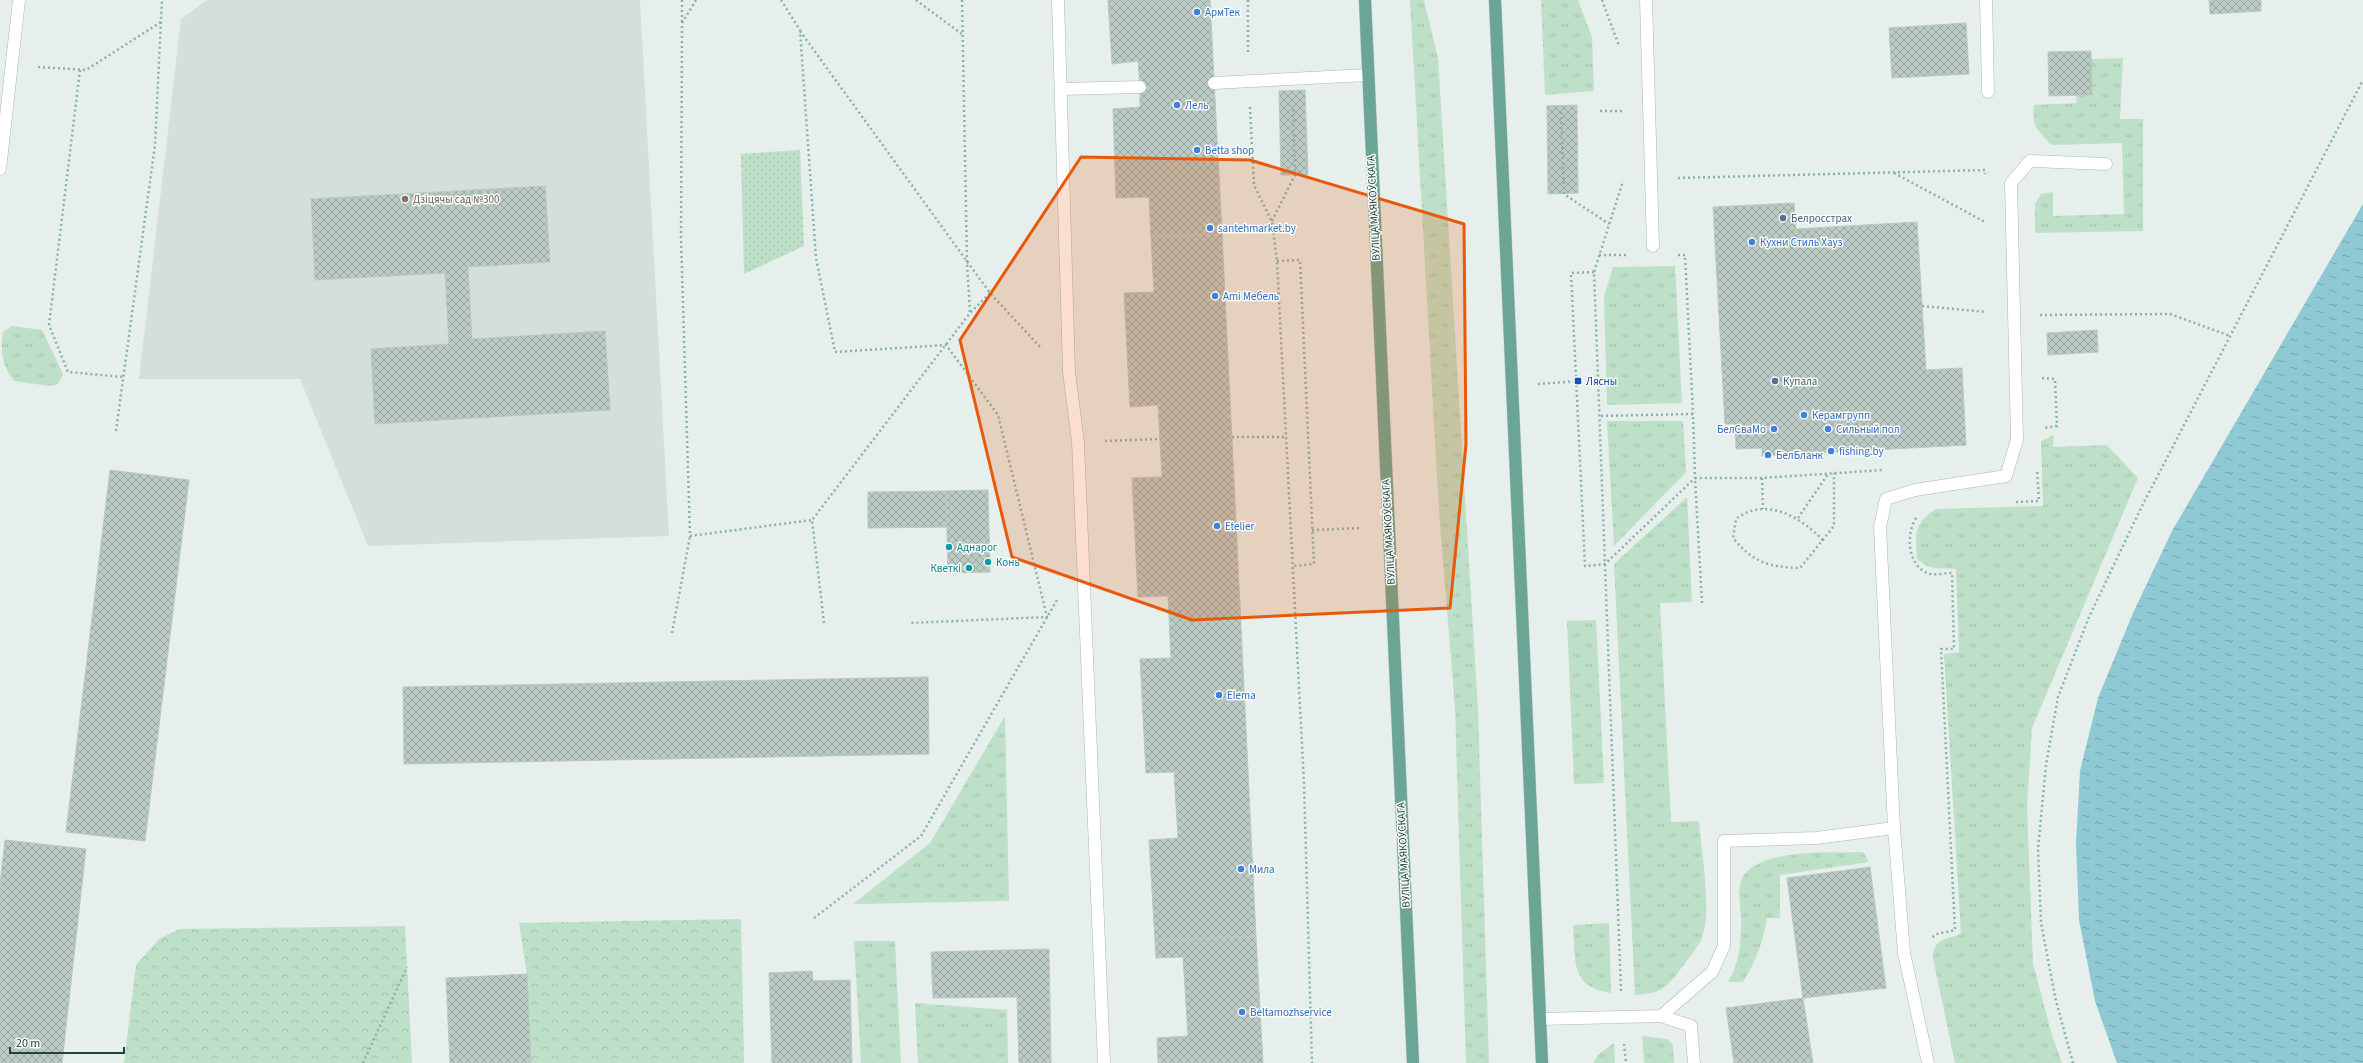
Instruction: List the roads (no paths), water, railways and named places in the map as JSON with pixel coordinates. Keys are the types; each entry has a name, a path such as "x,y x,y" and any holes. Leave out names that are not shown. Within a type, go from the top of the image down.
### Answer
{"main road":[{"name":"ВУЛІЦА МАЯКОЎСКАГА","path":"1365,0 1367,75 1413,1063"},
{"path":"1494,0 1542,1063"}],"street":[{"path":"0,169 19,0"},
{"path":"1058,0 1069,372 1078,442 1104,1063"},
{"path":"1646,0 1653,246"},
{"path":"1986,0 1988,92"},
{"path":"1214,83 1367,75"},
{"path":"1061,89 1140,87"},
{"path":"1928,1063 1904,953 1894,828 1880,527 1886,499 1915,490 1963,484 2006,476 2017,440 2011,183 2030,161 2106,164"},
{"path":"1661,1016 1712,972 1724,946 1724,841 1816,838 1894,828"},
{"path":"1540,1019 1661,1016 1691,1026 1694,1063"}],"water":[{"path":"2363,204 2363,1063 2117,1063 2095,1001 2079,920 2076,843 2080,771 2098,698 2133,613 2172,531"}],"place":[{"name":"АрмТек","path":"1197,12"},
{"name":"Лель","path":"1177,105"},
{"name":"Betta shop","path":"1197,150"},
{"name":"Дзіцячы сад №300","path":"405,199"},
{"name":"Белросстрах","path":"1783,218"},
{"name":"santehmarket.by","path":"1210,228"},
{"name":"Кухни Стиль Хауз","path":"1752,242"},
{"name":"Ami Мебель","path":"1215,296"},
{"name":"Лясны","path":"1578,381"},
{"name":"Купала","path":"1775,381"},
{"name":"Керамгрупп","path":"1804,415"},
{"name":"БелСваМо","path":"1774,429"},
{"name":"Сильный пол","path":"1828,429"},
{"name":"fishing.by","path":"1831,451"},
{"name":"БелБланк","path":"1768,455"},
{"name":"Etelier","path":"1217,526"},
{"name":"Аднарог","path":"949,547"},
{"name":"Конь","path":"988,562"},
{"name":"Кветкі","path":"969,568"},
{"name":"Elema","path":"1219,695"},
{"name":"Мила","path":"1241,869"},
{"name":"Beltamozhservice","path":"1242,1012"}]}
